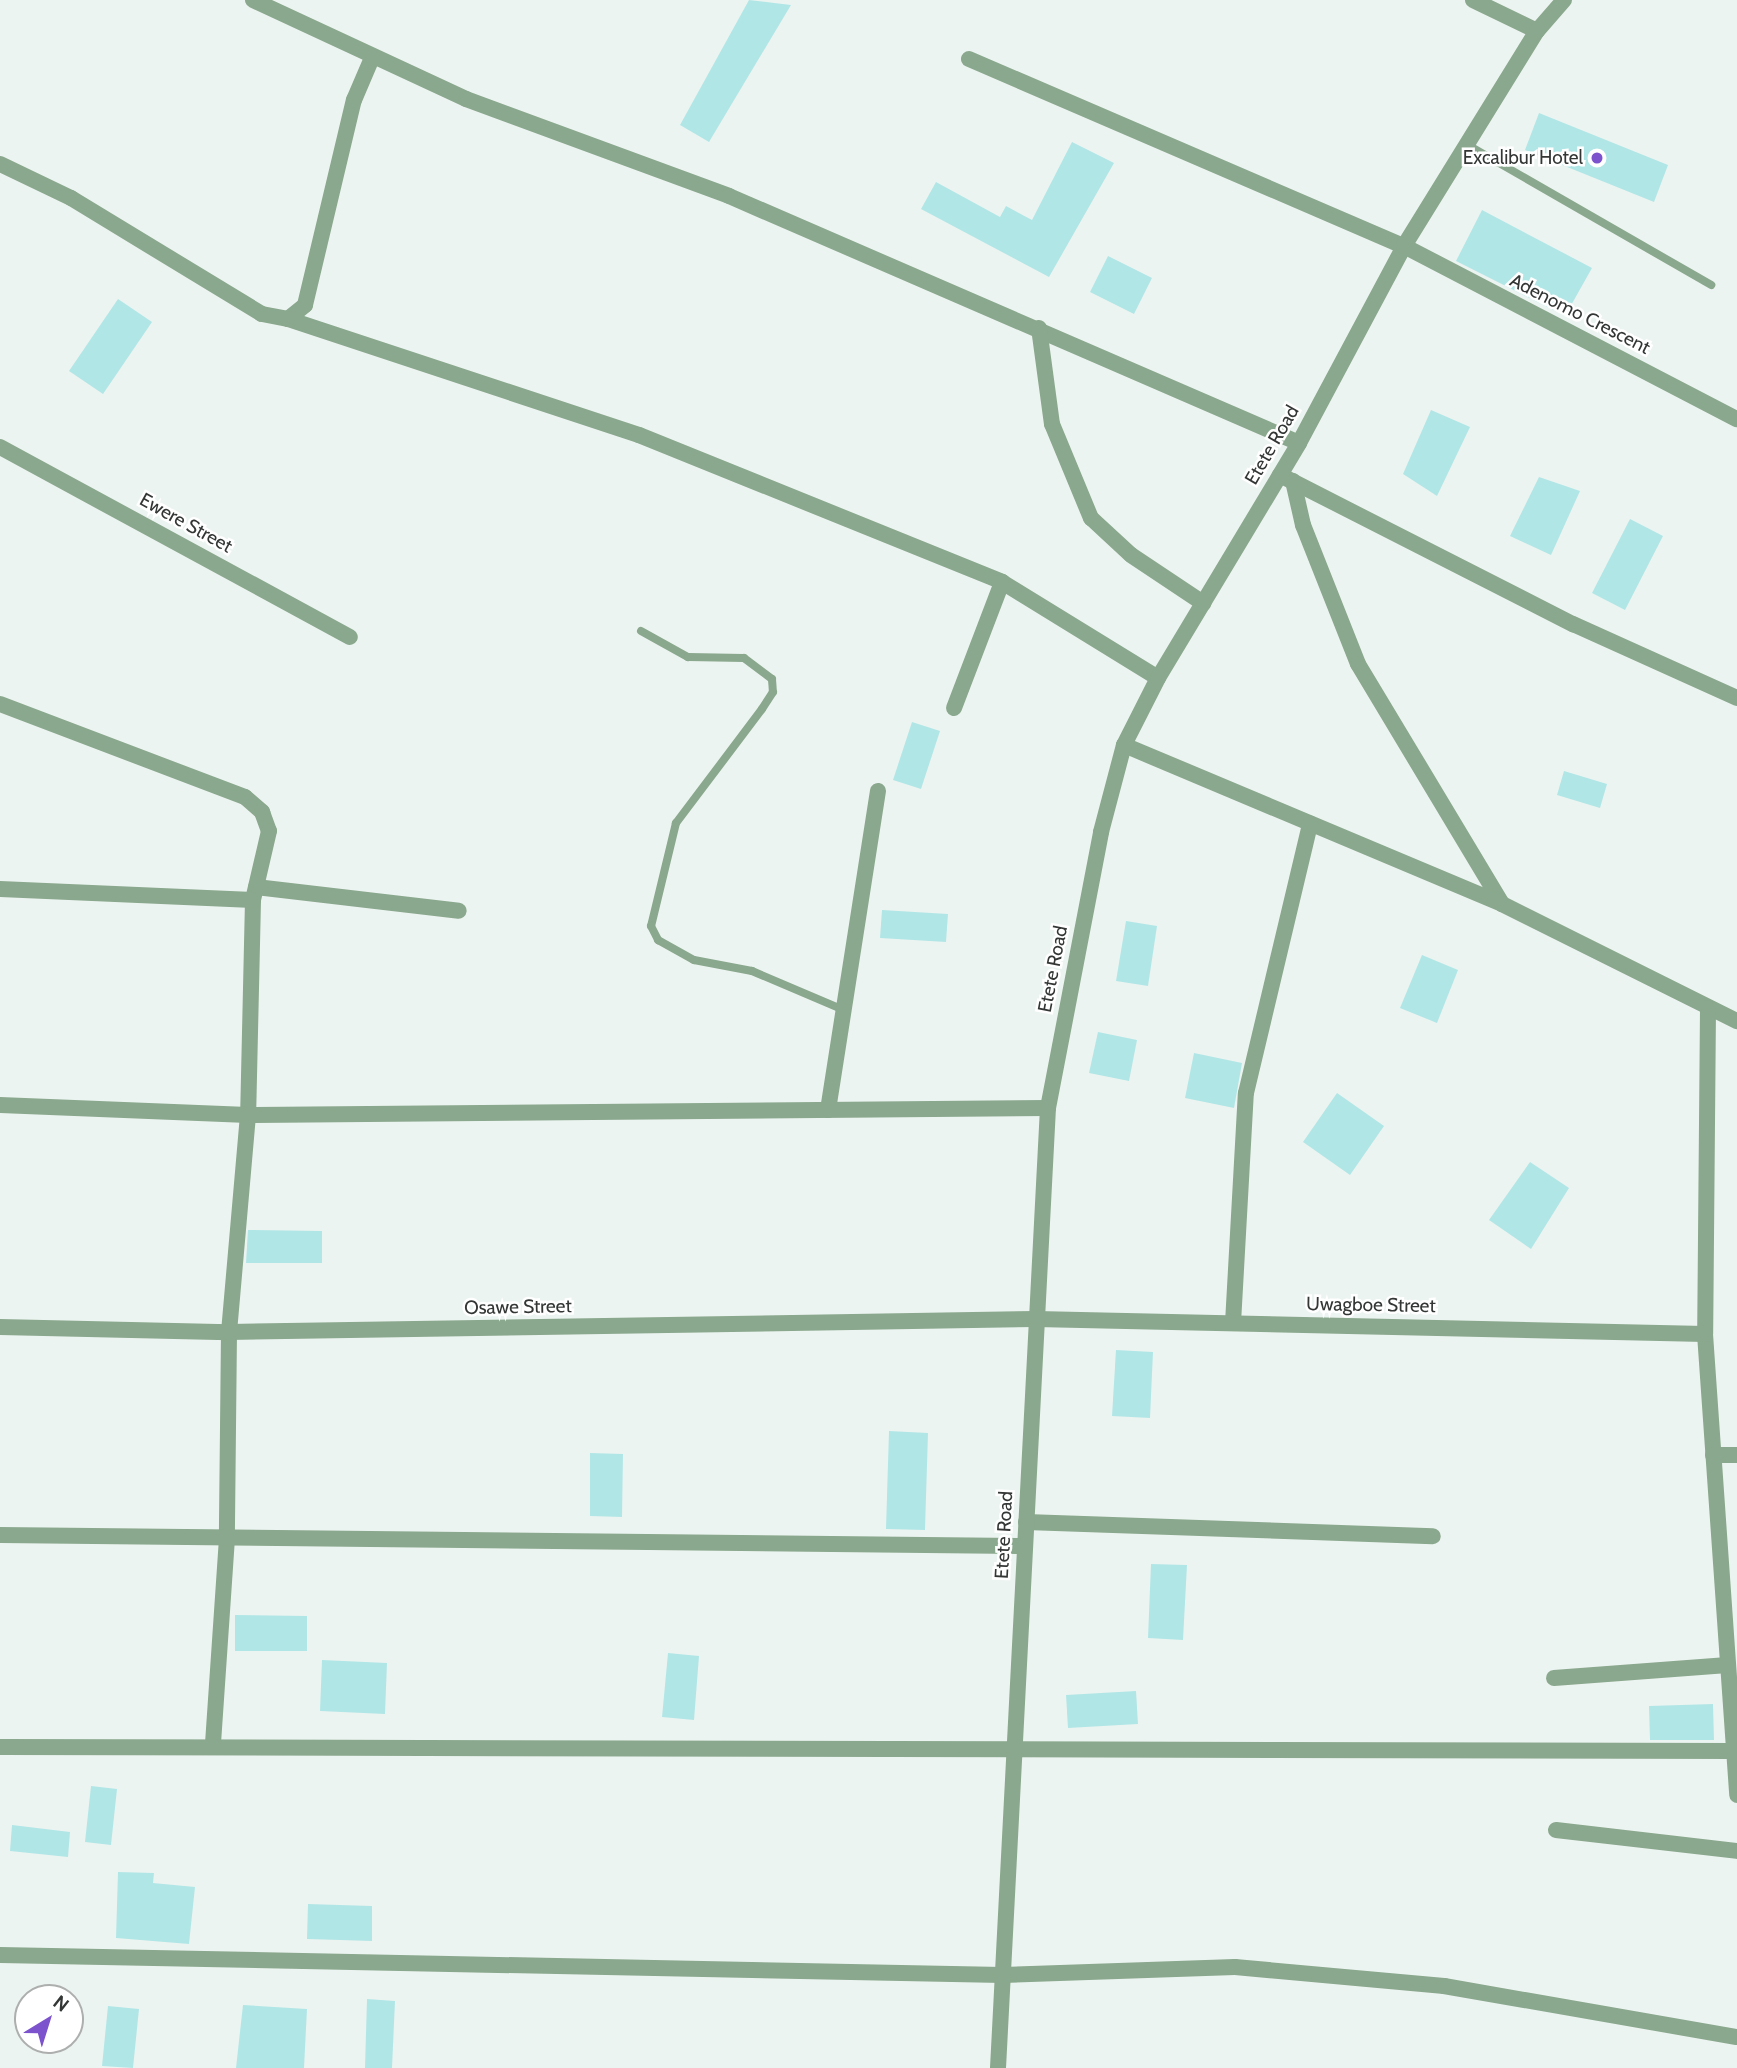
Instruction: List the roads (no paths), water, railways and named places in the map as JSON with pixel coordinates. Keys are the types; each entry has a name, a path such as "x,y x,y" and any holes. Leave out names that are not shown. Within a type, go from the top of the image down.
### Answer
{"street":[{"path":"253,0 372,58 466,99 729,196 1039,328 1299,443"},
{"path":"1473,0 1537,32"},
{"name":"Etete Road","path":"998,2068 1017,1748 1024,1546 1048,1108 1101,832 1124,745 1158,678 1203,603 1287,478 1299,443 1404,246 1537,32 1564,0"},
{"path":"288,319 305,304 354,100 372,58"},
{"name":"Adenomo Crescent","path":"969,59 1404,246 1737,419"},
{"path":"0,164 71,198 262,314 288,319 639,435 1002,582 1158,678"},
{"path":"1039,328 1052,424 1091,518 1131,555 1203,603"},
{"name":"Ewere Street","path":"0,447 350,638"},
{"path":"1287,478 1573,624 1737,698"},
{"path":"1287,478 1358,664 1502,904"},
{"path":"954,708 1002,582"},
{"path":"0,704 254,804 268,831 254,893 248,1115 229,1332 227,1538 213,1745"},
{"path":"1124,745 1502,904 1737,1021"},
{"path":"828,1110 878,791"},
{"path":"1233,1323 1246,1093 1310,824"},
{"path":"0,889 254,893 460,911"},
{"path":"1708,1008 1705,1334 1737,1795"},
{"path":"0,1105 248,1115 1048,1108"},
{"name":"Uwagboe Street","path":"1036,1319 1705,1334"},
{"name":"Osawe Street","path":"0,1326 229,1332 1036,1319"},
{"path":"1713,1455 1737,1455"},
{"path":"1026,1522 1433,1536"},
{"path":"0,1535 1024,1546"},
{"path":"1554,1678 1728,1665"},
{"path":"0,1747 213,1745 1734,1751"},
{"path":"1556,1830 1737,1851"},
{"path":"0,1955 1003,1975 1235,1967 1444,1986 1737,2037"}],"lane":[{"path":"1466,144 1711,285"},
{"path":"641,631 688,657 744,659 772,679 773,692 676,823 652,926 658,940 694,960 752,971 844,1010"}],"place":[{"name":"Excalibur Hotel","path":"1597,158"}]}
